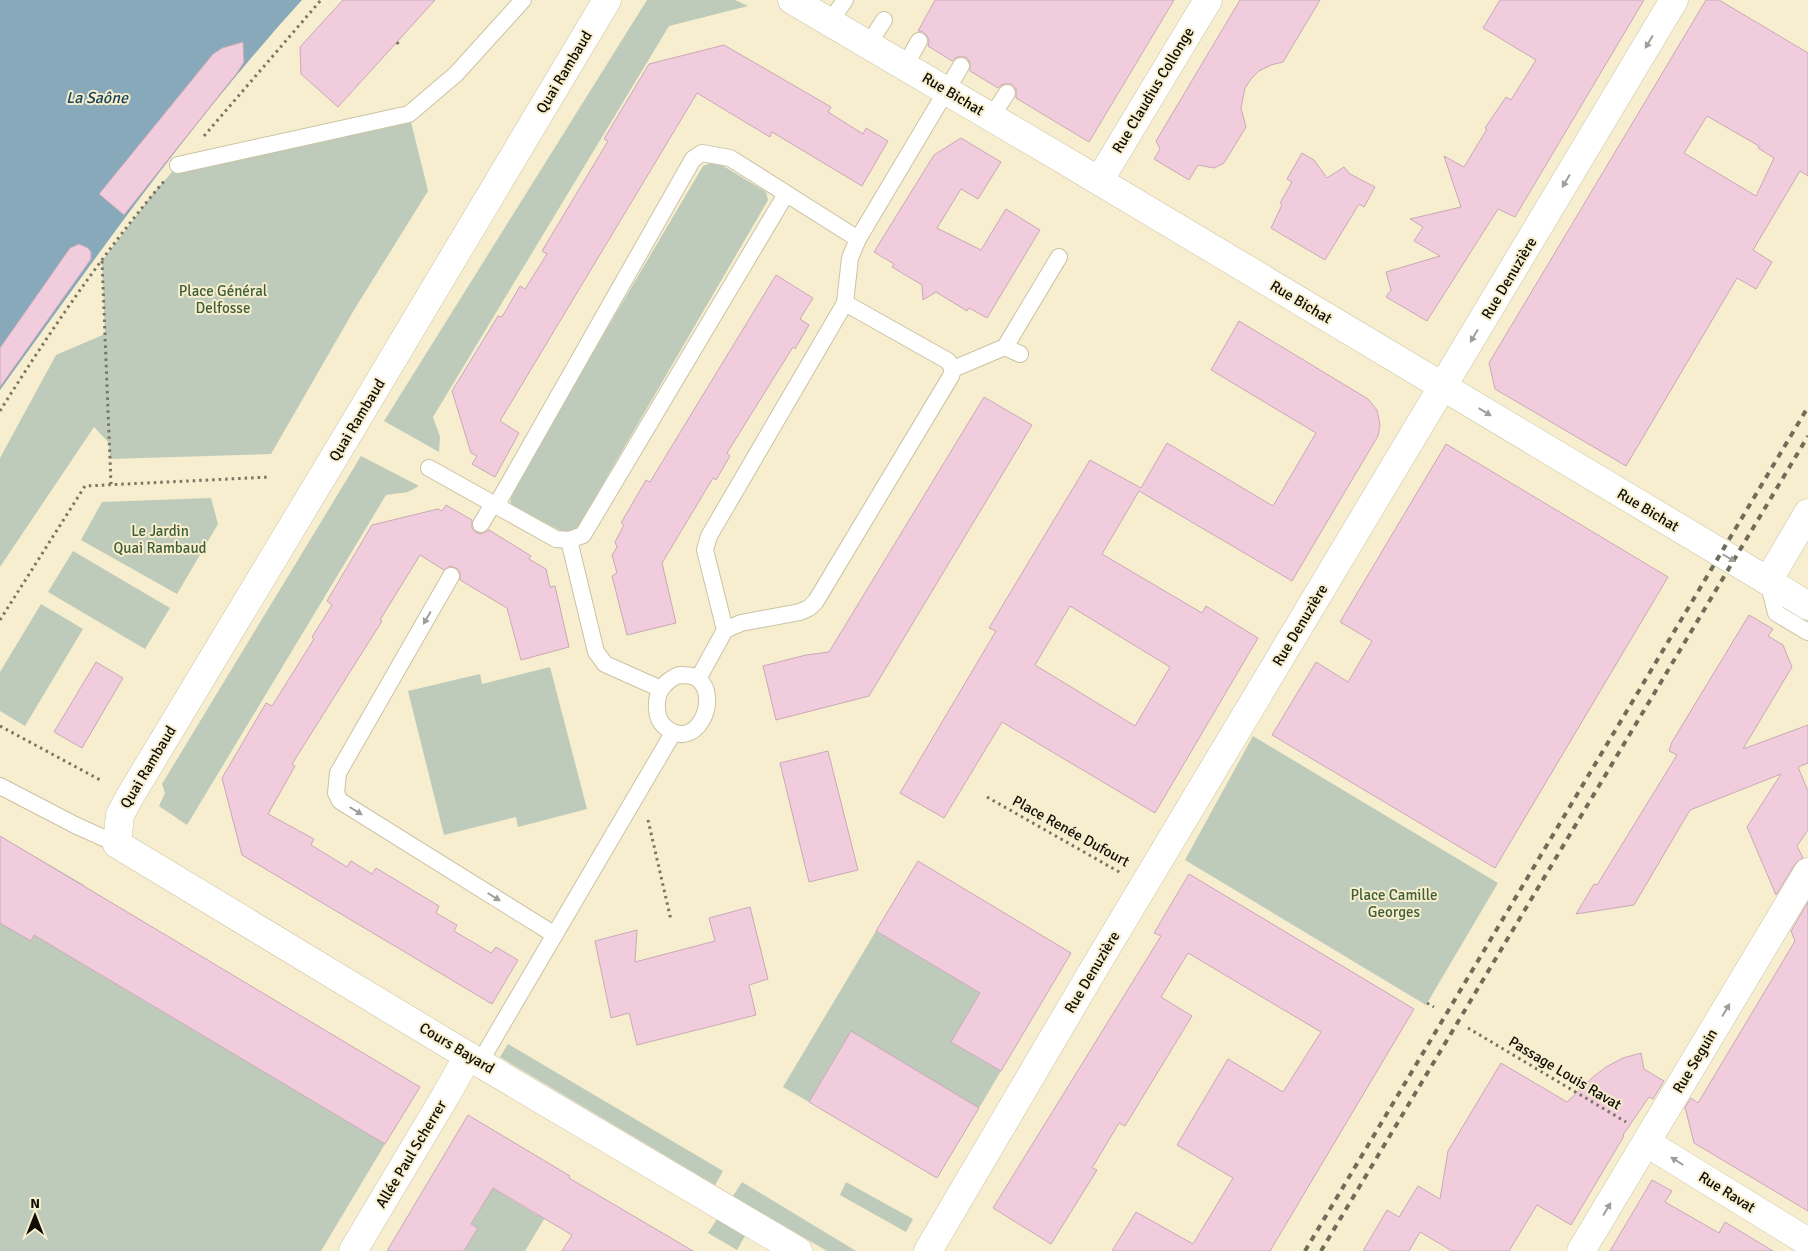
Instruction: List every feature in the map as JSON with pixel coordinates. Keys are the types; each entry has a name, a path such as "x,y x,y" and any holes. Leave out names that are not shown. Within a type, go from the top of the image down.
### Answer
{"street":[{"name":"Quai Rambaud","path":"117,844 120,815 129,798 607,0"},
{"name":"Rue Bichat","path":"792,0 1768,580 1808,606"},
{"name":"Rue Claudius Collonge","path":"1099,181 1208,0"},
{"name":"Rue Denuzière","path":"928,1251 1674,0"},
{"path":"1768,580 1808,513"},
{"name":"Cours Bayard","path":"117,844 798,1251"},
{"name":"Rue Seguin","path":"1581,1251 1808,872"},
{"name":"Allée Paul Scherrer","path":"353,1251 474,1059"},
{"name":"Rue Ravat","path":"1648,1140 1808,1242"}],"lane":[{"path":"178,165 409,114 456,74 523,0"},
{"path":"830,22 845,0"},
{"path":"868,45 884,20"},
{"path":"905,66 919,41"},
{"path":"724,630 706,550 709,536 845,303 850,258 858,239 960,66"},
{"path":"991,117 1007,93"},
{"path":"481,524 494,505 693,160 702,153 730,158 858,239"},
{"path":"429,468 556,539 569,540 583,535 786,194"},
{"path":"953,369 1005,347 1059,257"},
{"path":"698,679 724,630 741,623 800,612 809,608 816,601 951,376 953,369 948,361 845,303"},
{"path":"1005,347 1020,354"},
{"path":"569,540 596,652 605,664 661,689"},
{"path":"451,576 338,773 336,793 340,801 555,935"},
{"path":"1768,580 1776,613 1808,632"},
{"path":"679,675 688,675 698,679 704,687 707,700 707,710 703,719 696,728 688,732 673,733 660,722 658,715 658,701 661,689 679,675"},
{"path":"474,1059 555,935 673,733"},
{"path":"0,786 75,826 117,844"}],"path":[{"path":"0,411 31,361 102,261 152,195 321,0"},
{"path":"102,261 111,484"},
{"path":"0,620 85,486 270,477"},
{"path":"0,726 102,781"},
{"path":"641,788 672,920"},
{"name":"Place Renée Dufourt","path":"987,797 1144,886"},
{"path":"1427,1003 1434,1007"},
{"name":"Passage Louis Ravat","path":"1468,1028 1648,1140"}],"green space":[{"path":"647,0 735,0 748,6 669,26 433,417 440,437 439,452 384,421"},
{"name":"Place Général Delfosse","path":"409,114 428,191 354,310 271,454 110,459 109,443 94,427 0,567 0,458 56,355 105,334 102,261 152,195 178,165"},
{"path":"710,163 720,164 766,192 768,200 579,525 574,531 563,532 511,505 510,493 703,166"},
{"path":"361,456 419,486 408,492 386,495 187,825 159,806 165,793 162,784"},
{"name":"Le Jardin Quai Rambaud","path":"211,498 218,524 177,594 81,540 102,502"},
{"path":"73,551 170,608 145,649 48,592"},
{"path":"41,604 83,629 25,726 0,711 0,672"},
{"path":"550,667 587,809 518,827 516,817 444,835 408,691 480,674 482,684"},
{"name":"Place Camille Georges","path":"1253,736 1498,883 1426,1005 1185,860"},
{"path":"17,846 84,885 49,944 385,1144 321,1251 0,1251 0,874"},
{"path":"876,931 980,993 951,1042 1001,1071 979,1108 851,1032 809,1102 783,1087"},
{"path":"508,1044 723,1171 715,1185 500,1057"},
{"path":"742,1182 856,1251 827,1251 733,1196"},
{"path":"846,1182 913,1219 906,1232 840,1195"},
{"path":"493,1188 537,1215 551,1192 558,1196 525,1251 455,1251"},
{"path":"717,1219 745,1236 737,1250 708,1233"}],"water":[{"name":"La Saône","path":"0,0 302,0 221,94 145,191 0,390"}],"building":[{"path":"343,0 435,0 338,107 301,74 300,47"},
{"path":"935,0 1174,0 1089,142 1016,98 1016,89 1012,84 1003,84 998,88 970,71 970,62 966,57 957,57 952,61 928,46 929,40 927,36 923,32 918,31"},
{"path":"1240,0 1320,0 1283,62 1259,71 1245,88 1241,108 1246,127 1224,163 1214,168 1198,165 1189,180 1154,159 1160,149 1156,141"},
{"path":"1500,0 1644,0 1515,217 1498,209 1427,321 1386,297 1391,290 1386,272 1440,256 1414,241 1423,227 1410,219 1461,207 1444,156 1464,167 1487,129 1485,128 1506,97 1511,100 1536,60 1483,28"},
{"path":"1706,0 1719,0 1808,53 1808,176 1800,171 1753,250 1772,262 1756,289 1737,278 1626,466 1495,389 1489,363","holes":["1707,116 1759,146 1758,148 1774,158 1756,196 1684,153"]},
{"path":"243,42 244,62 237,73 124,215 99,194 213,54 222,48"},
{"path":"724,45 831,107 828,112 863,134 866,128 888,141 862,186 772,132 770,137 697,93 500,421 519,433 495,477 472,464 477,456 471,453 452,391 498,316 502,317 520,286 525,289 547,254 542,251 608,141 604,139 649,64"},
{"path":"961,138 1001,162 978,199 961,189 937,228 981,250 1006,209 1040,230 987,318 969,308 967,311 936,292 923,300 922,285 892,267 894,264 874,252 934,155"},
{"path":"1302,153 1314,160 1327,178 1344,167 1350,174 1375,187 1364,207 1359,204 1325,260 1271,228 1282,205 1280,203 1292,182 1287,179"},
{"path":"79,244 88,248 91,252 91,259 0,387 0,348 70,248"},
{"path":"776,275 813,298 800,319 809,325 795,349 793,347 727,453 730,456 716,480 713,478 662,563 676,623 627,635 612,576 617,573 612,555 617,547 615,542 624,525 621,523 646,480 650,482"},
{"path":"1239,321 1368,399 1377,410 1380,425 1378,436 1292,581 1139,491 1102,554 1202,613 1206,606 1258,638 1155,813 1002,722 944,818 900,793 996,631 989,628 1090,460 1141,488 1167,443 1273,506 1316,433 1211,370","holes":["1070,606 1170,667 1135,726 1035,665"]},
{"path":"984,397 1032,425 869,696 776,720 763,666 806,655 829,652"},
{"path":"1446,444 1668,577 1495,868 1272,735 1316,662 1348,682 1372,641 1340,622"},
{"path":"446,505 472,520 472,528 475,532 481,534 489,530 531,556 529,559 546,569 550,587 555,586 569,647 521,660 507,608 460,580 460,571 456,568 450,566 444,570 420,555 380,620 382,621 292,764 295,766 268,814 314,839 311,845 347,867 351,861 372,874 376,868 439,906 436,913 457,925 454,931 491,953 496,947 518,960 492,1004 242,855 222,778 266,703 272,706 314,639 312,637 332,605 327,601 372,525 438,509 442,511"},
{"path":"1749,615 1773,629 1768,636 1783,645 1792,667 1743,749 1808,725 1808,763 1798,767 1808,791 1808,830 1797,846 1803,858 1795,864 1776,895 1747,827 1781,774 1690,810 1634,905 1576,914 1594,884 1597,885 1677,755 1669,751 1672,742"},
{"path":"96,662 123,678 82,748 54,732"},
{"path":"828,751 858,870 809,882 780,763"},
{"path":"0,836 420,1087 385,1144 34,935 31,941 0,923"},
{"path":"918,861 1071,953 1001,1071 951,1042 980,993 876,931"},
{"path":"1189,874 1414,1009 1270,1251 1112,1251 1136,1212 1193,1244 1233,1178 1177,1145 1228,1059 1283,1092 1321,1032 1188,953 1161,997 1192,1016 1125,1126 1119,1123 1092,1168 1097,1170 1051,1244 993,1208 1161,936 1154,933"},
{"path":"1808,902 1808,1211 1694,1143 1685,1107 1691,1098 1698,1103 1795,941 1791,931"},
{"path":"750,907 768,979 749,985 756,1015 637,1045 629,1013 611,1018 595,941 637,930 635,962 715,941 709,918"},
{"path":"851,1031 979,1108 937,1178 809,1102"},
{"path":"1641,1053 1644,1069 1664,1081 1653,1099 1649,1097 1623,1135 1571,1225 1537,1205 1509,1251 1452,1251 1420,1232 1409,1251 1363,1251 1387,1210 1399,1217 1418,1186 1440,1199 1448,1151 1501,1063 1567,1102 1606,1067 1623,1058"},
{"path":"468,1115 570,1176 569,1178 693,1251 562,1251 572,1235 493,1188 471,1224 478,1228 464,1251 387,1251"},
{"path":"1652,1180 1672,1191 1665,1202 1719,1233 1725,1222 1773,1251 1610,1251"}],"railway":[{"path":"1305,1251 1808,407"},
{"path":"1321,1251 1808,436"}]}
